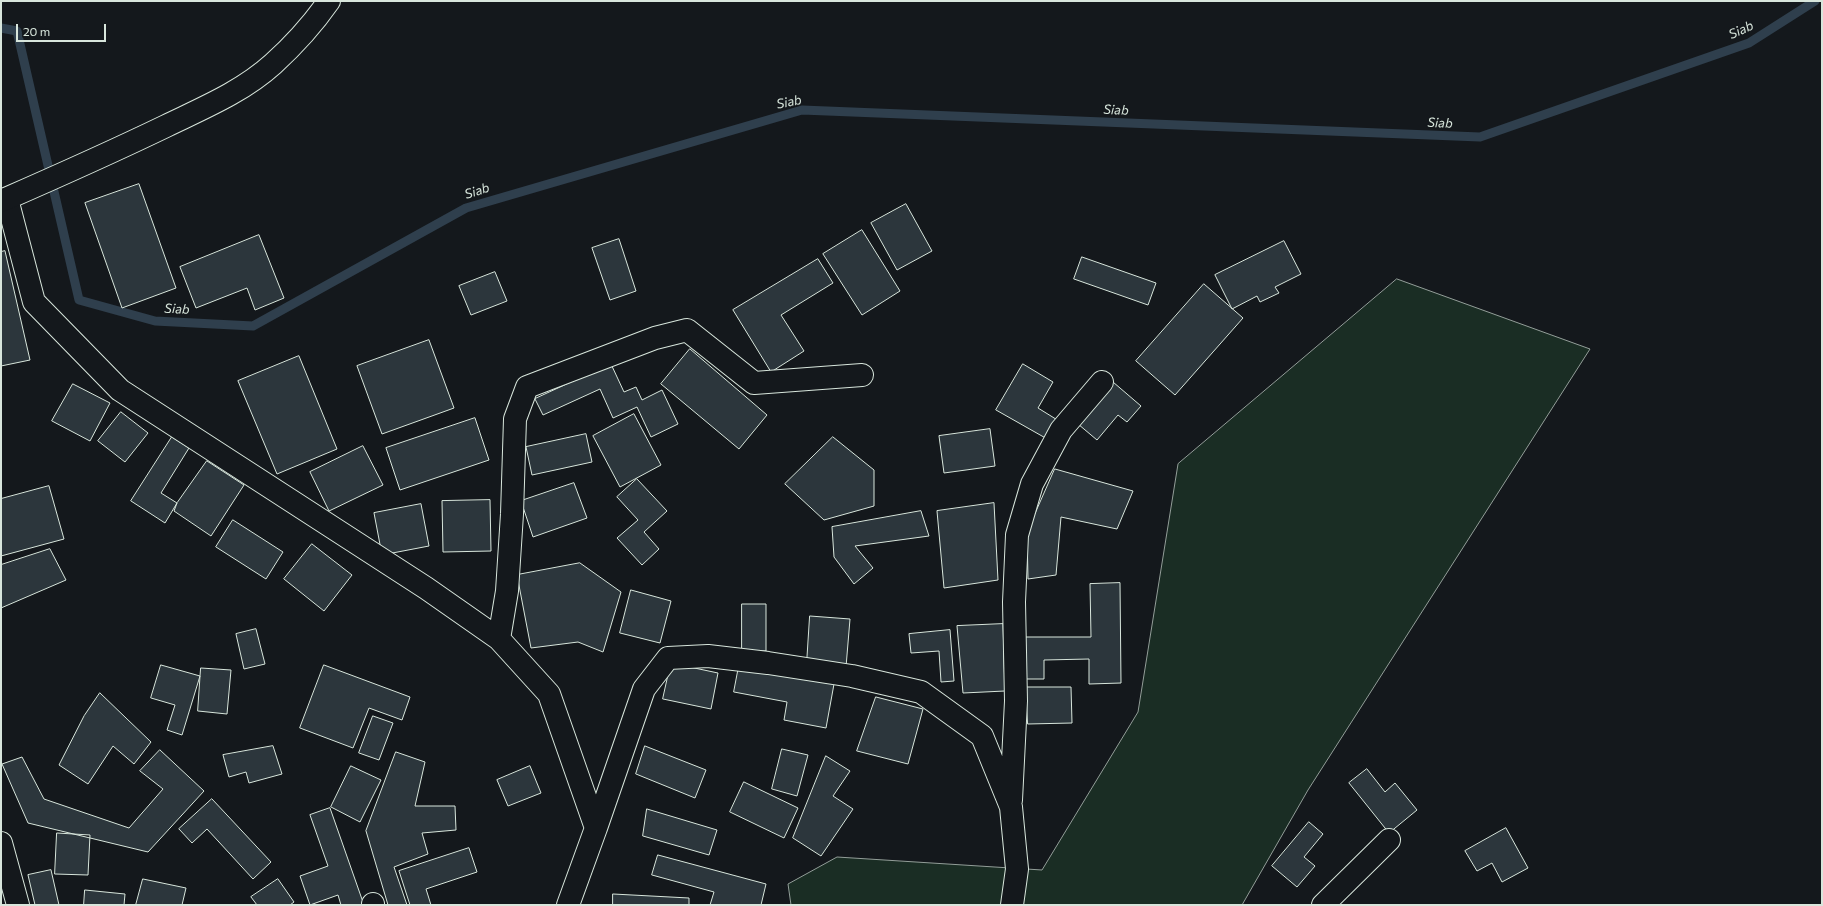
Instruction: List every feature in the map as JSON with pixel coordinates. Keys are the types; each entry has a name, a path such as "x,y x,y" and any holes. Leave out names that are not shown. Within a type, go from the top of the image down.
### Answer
{"street":[{"path":"330,1 298,40 272,65 243,86 215,103 4,200 34,302 120,390 426,588 499,639 549,694 596,828"},
{"path":"499,639 506,591 512,514 515,419 527,387 655,338 687,330 754,383 862,375"},
{"path":"1012,905 1017,869 1011,807 1016,701 1014,602 1017,535 1032,484 1061,430 1102,382"},
{"path":"568,905 644,689 668,658 708,656 768,663 852,676 921,692 982,736 1011,807"},
{"path":"1323,905 1389,840"},
{"path":"1,843 18,905"}],"green space":[{"path":"1397,279 1590,349 1308,790 1242,905 791,905 788,884 837,857 1042,870 1138,712 1178,464"}],"building":[{"path":"139,184 176,288 122,308 85,203"},
{"path":"906,204 932,251 897,270 871,223"},
{"path":"862,230 900,291 862,315 823,254"},
{"path":"259,235 284,298 255,310 247,288 196,308 180,267"},
{"path":"619,239 636,291 610,300 592,248"},
{"path":"1284,241 1301,274 1275,287 1279,293 1260,302 1257,296 1232,309 1215,275"},
{"path":"5,251 30,360 1,366 1,252"},
{"path":"1082,257 1156,283 1148,305 1074,279"},
{"path":"818,259 833,283 781,315 804,351 771,372 733,310"},
{"path":"495,272 507,301 471,315 459,286"},
{"path":"1204,284 1243,318 1175,395 1136,361"},
{"path":"429,340 454,408 382,434 357,366"},
{"path":"690,349 767,415 739,449 661,384"},
{"path":"299,356 337,449 277,474 238,381"},
{"path":"611,364 624,392 636,387 642,400 662,390 678,424 651,437 637,407 613,418 600,389 543,415 535,399"},
{"path":"1023,364 1053,382 1038,408 1059,421 1049,440 996,410"},
{"path":"1113,382 1141,406 1127,422 1118,415 1097,440 1078,424"},
{"path":"73,384 110,403 90,441 52,421"},
{"path":"121,412 148,433 125,462 98,441"},
{"path":"634,414 661,465 620,487 593,436"},
{"path":"475,418 489,460 400,490 386,448"},
{"path":"990,429 995,466 944,473 939,436"},
{"path":"586,434 592,462 532,475 526,447"},
{"path":"172,437 189,448 161,493 177,503 165,523 131,501"},
{"path":"833,437 874,470 874,506 824,520 785,484"},
{"path":"363,446 383,485 329,511 310,472"},
{"path":"207,461 244,485 211,536 174,511 177,503"},
{"path":"1055,469 1133,491 1117,529 1061,517 1056,575 1028,579 1027,532"},
{"path":"637,479 667,511 644,532 659,549 642,565 617,538 638,520 617,497"},
{"path":"574,483 587,518 533,537 521,501"},
{"path":"49,486 64,539 1,556 1,499"},
{"path":"490,500 491,551 443,552 442,501"},
{"path":"994,503 998,580 944,588 937,511"},
{"path":"421,504 429,546 382,555 374,513"},
{"path":"921,511 929,536 855,546 873,568 854,584 834,557 832,527"},
{"path":"233,520 283,552 266,579 216,547"},
{"path":"312,544 352,575 324,611 284,579"},
{"path":"50,549 66,580 1,608 1,565"},
{"path":"580,563 621,592 603,652 578,642 531,648 517,575"},
{"path":"1120,583 1121,683 1089,684 1089,659 1044,660 1044,679 1023,679 1023,637 1091,637 1090,584"},
{"path":"631,590 671,601 660,643 620,633"},
{"path":"742,604 766,604 766,651 742,651"},
{"path":"810,616 850,619 846,667 807,663"},
{"path":"1003,624 1005,691 963,693 957,626"},
{"path":"256,629 265,664 244,669 236,634"},
{"path":"950,630 954,681 941,682 939,651 911,653 909,634"},
{"path":"671,663 718,673 711,709 663,699"},
{"path":"161,665 200,676 182,735 167,730 175,705 151,698"},
{"path":"324,665 410,697 402,720 369,708 353,748 300,728"},
{"path":"739,666 834,684 826,728 784,720 787,702 734,692"},
{"path":"201,668 231,670 227,714 198,711"},
{"path":"1026,687 1071,687 1072,723 1028,724"},
{"path":"100,693 151,742 134,764 113,746 88,784 59,765 84,716"},
{"path":"876,697 923,709 908,764 857,751"},
{"path":"373,716 393,723 379,760 359,753"},
{"path":"273,746 282,774 249,783 246,772 229,777 223,755"},
{"path":"645,746 706,770 695,798 636,774"},
{"path":"782,749 808,755 797,796 772,789"},
{"path":"160,750 204,791 148,852 28,823 2,764 22,757 44,799 129,828 163,789 140,771"},
{"path":"396,752 425,762 415,806 455,806 456,830 422,833 428,854 394,867 407,905 388,905 366,831"},
{"path":"826,756 850,771 833,796 853,809 821,856 793,838"},
{"path":"351,766 381,780 360,822 331,807"},
{"path":"530,766 541,793 508,806 497,780"},
{"path":"1367,769 1385,792 1395,783 1417,810 1389,833 1349,783"},
{"path":"744,782 798,808 784,838 730,812"},
{"path":"212,799 271,862 253,879 207,829 192,843 179,829"},
{"path":"330,808 364,905 341,905 338,895 310,905 300,876 328,866 310,815"},
{"path":"647,809 717,830 709,855 643,836"},
{"path":"1309,822 1323,834 1304,857 1315,866 1297,887 1272,866"},
{"path":"1506,828 1528,868 1502,882 1492,863 1477,871 1465,851"},
{"path":"57,833 90,835 88,875 55,874"},
{"path":"469,848 477,872 426,889 431,905 410,905 399,871"},
{"path":"658,855 766,884 761,905 710,905 714,892 652,875"},
{"path":"51,870 59,905 35,905 28,875"},
{"path":"143,879 186,888 182,905 136,905"},
{"path":"278,879 294,902 290,905 257,905 251,897"},
{"path":"85,890 125,894 124,905 84,905"},
{"path":"613,894 689,898 689,905 613,905"}],"waterway":[{"name":"Siab","path":"1,28 17,31 79,300 155,321 253,326 466,208 802,110 1480,137 1749,43 1815,1"}]}
